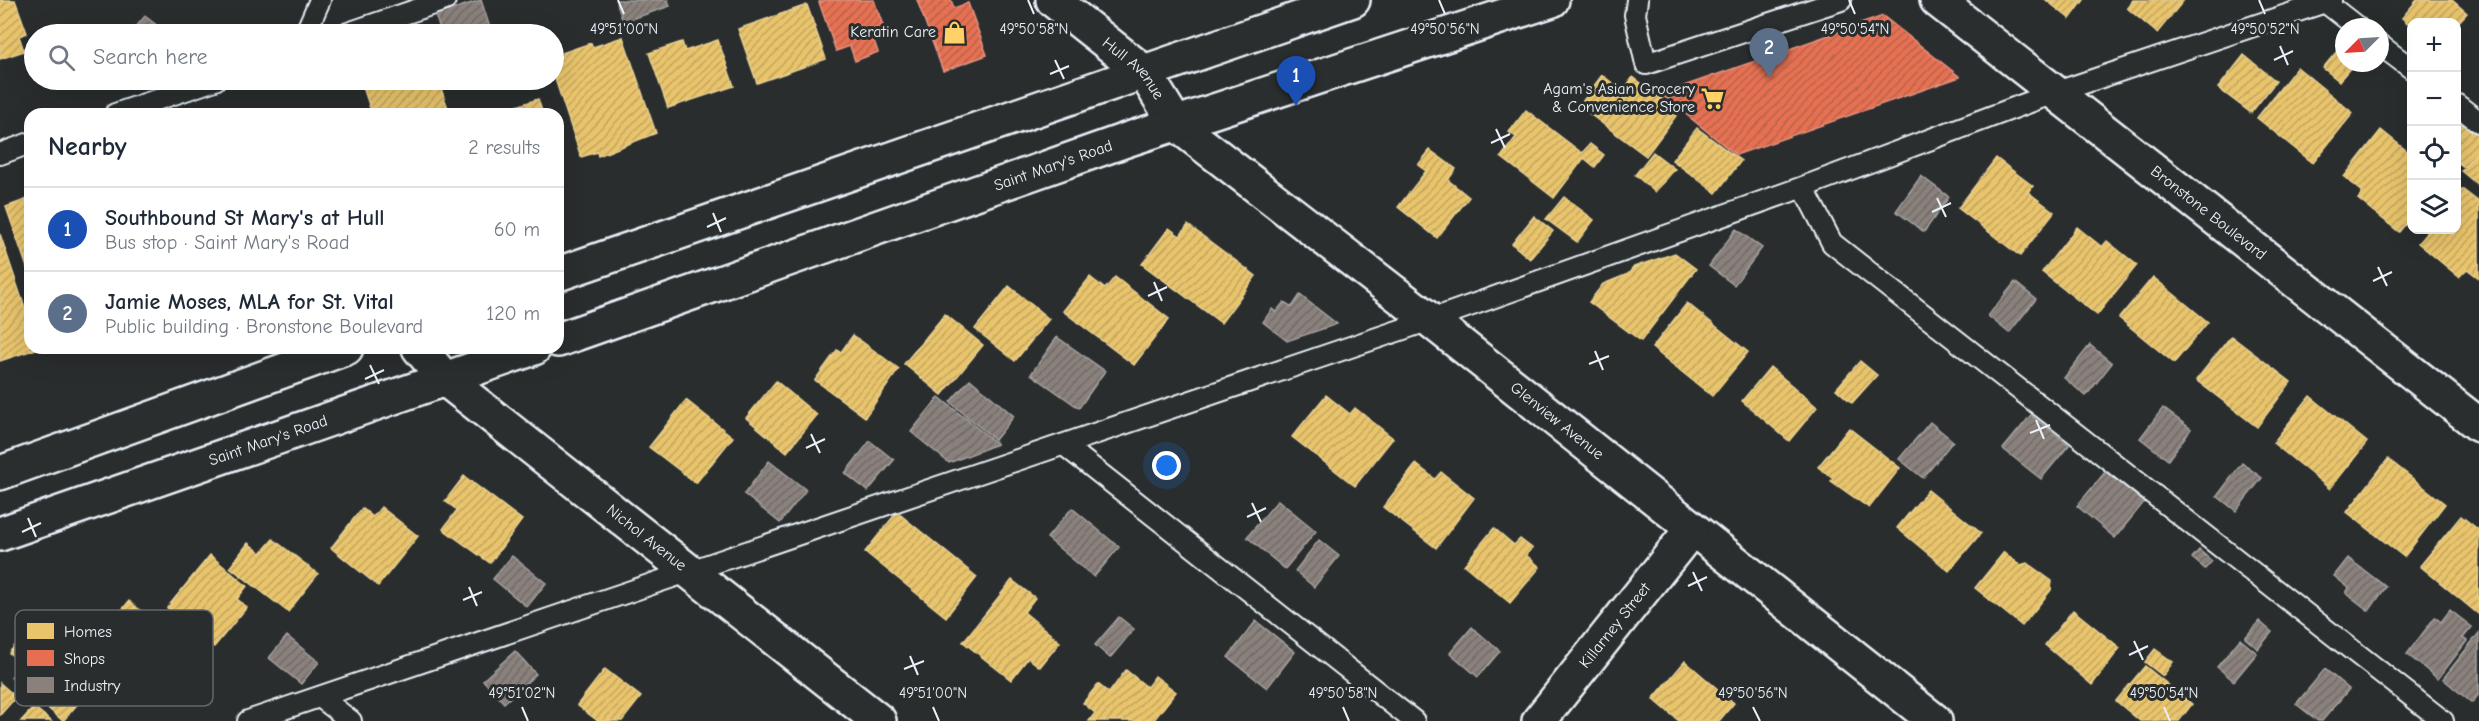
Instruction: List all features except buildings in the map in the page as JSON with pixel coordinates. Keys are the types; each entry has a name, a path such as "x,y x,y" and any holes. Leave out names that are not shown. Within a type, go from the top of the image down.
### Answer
{"main road":[{"name":"Hull Avenue","path":"1053,0 1144,72 1176,124"},
{"path":"564,272 1353,0"},
{"name":"Saint Mary's Road","path":"564,338 1251,97 1552,0"},
{"name":"Bronstone Boulevard","path":"1937,0 2479,425"},
{"name":"Glenview Avenue","path":"1176,124 1430,320 1691,530 1935,721"},
{"path":"0,473 329,354"},
{"name":"Nichol Avenue","path":"424,354 445,379 879,721"},
{"name":"Saint Mary's Road","path":"0,534 517,354"},
{"name":"Killarney Street","path":"1539,721 1691,530"}],"lane":[{"path":"309,24 320,0"},
{"path":"374,24 445,0"},
{"path":"1637,0 1635,15 1646,64 1840,0"},
{"path":"248,721 1430,320 1803,187 2054,93 2328,1 2347,18"},
{"path":"2389,52 2407,65"},
{"path":"133,108 186,90"},
{"path":"2461,107 2479,122"},
{"path":"0,154 24,145"},
{"path":"1803,187 1832,243 2444,721"},
{"path":"1064,445 1414,721"},
{"path":"320,697 351,721"}],"place":[{"name":"Keratin Care","path":"954,32"},
{"name":"Jamie Moses, MLA for St. Vital","path":"1769,78"},
{"name":"Agam's Asian Grocery & Convenience Store","path":"1713,98"},
{"name":"Southbound St Mary's at Hull","path":"1296,106"}]}
